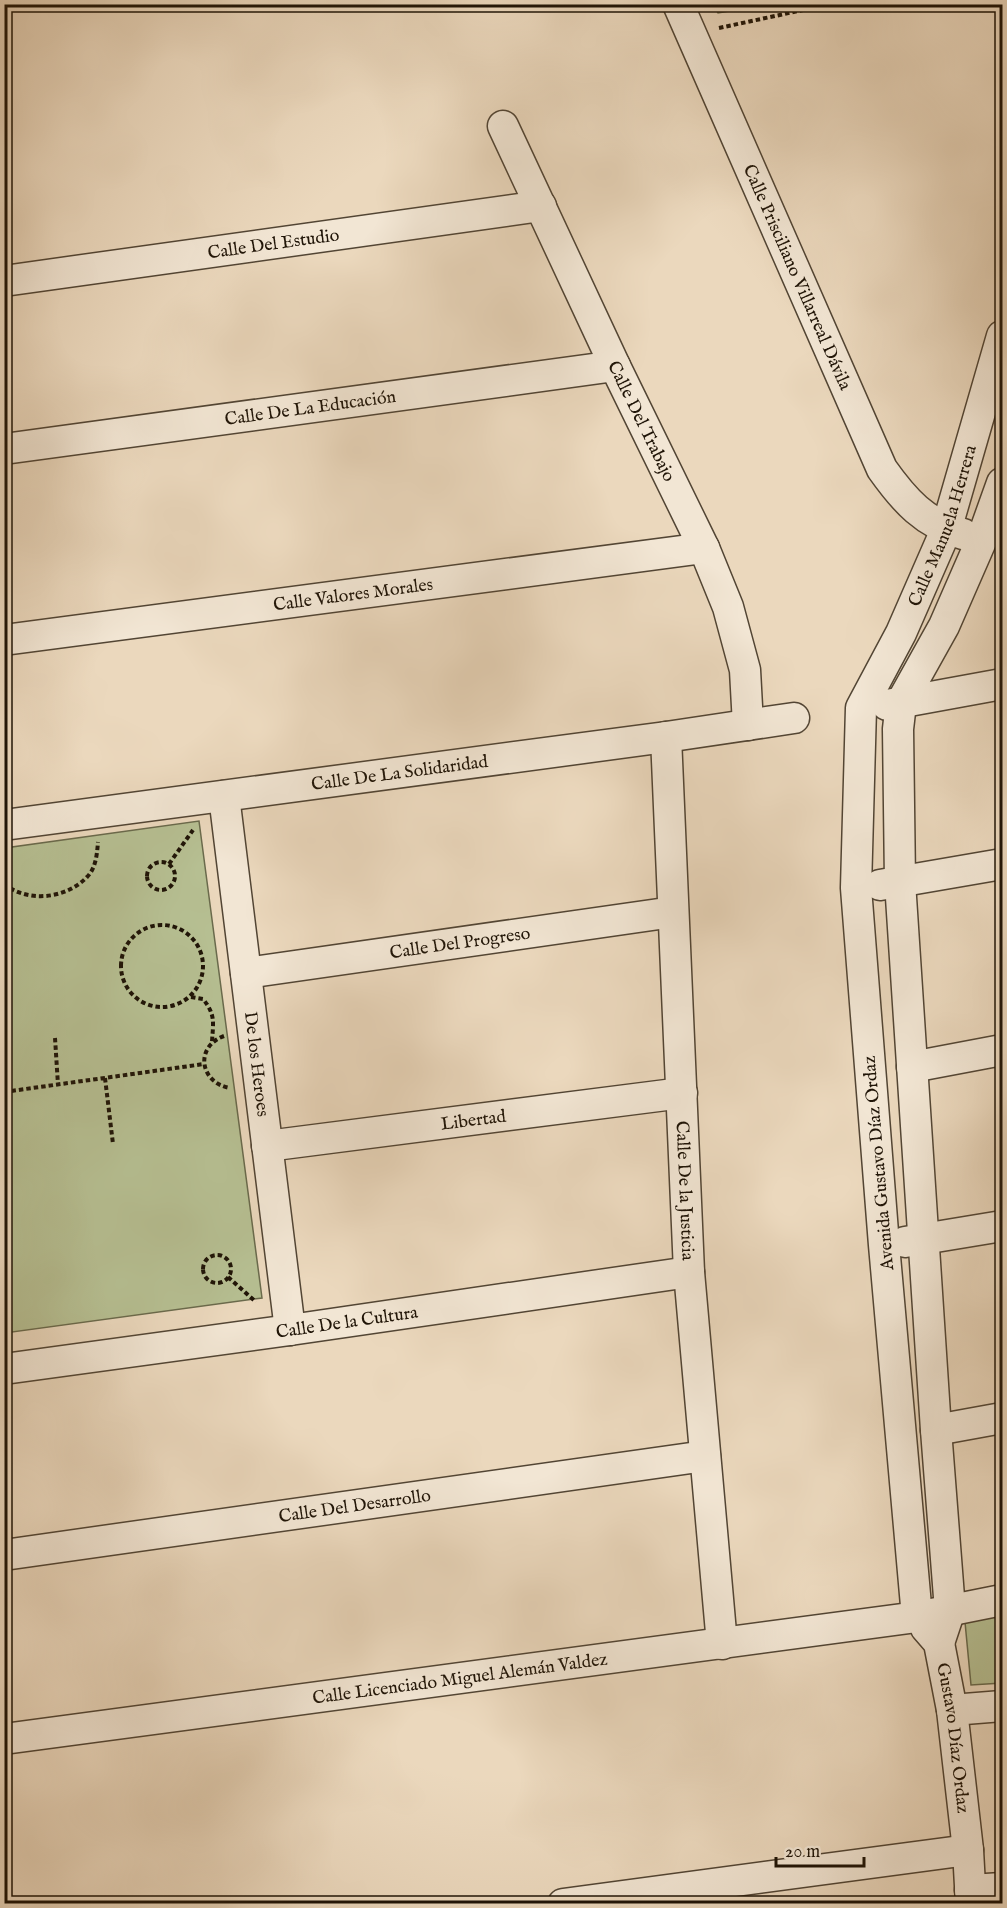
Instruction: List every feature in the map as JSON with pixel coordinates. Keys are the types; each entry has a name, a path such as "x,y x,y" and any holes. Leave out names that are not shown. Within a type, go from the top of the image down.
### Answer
{"street":[{"name":"Calle Prisciliano Villarreal Dávila","path":"678,4 882,469 917,512 945,530 992,536"},
{"name":"Calle Del Trabajo","path":"503,126 615,366 704,548 728,607 745,669 748,725"},
{"name":"Calle Del Estudio","path":"4,281 541,206"},
{"name":"Calle Manuela Herrera","path":"861,708 901,633 945,530 1002,336"},
{"name":"Calle De La Educación","path":"4,449 615,366"},
{"name":"Calle Manuela Herrera","path":"901,703 992,536 1002,483"},
{"name":"Calle Valores Morales","path":"4,640 704,548"},
{"path":"861,708 1002,684"},
{"path":"901,703 898,729 900,882 950,1610"},
{"name":"Avenida Gustavo Díaz Ordaz","path":"861,708 856,888 884,1245 917,1617"},
{"name":"Calle De La Solidaridad","path":"4,825 794,718"},
{"name":"Calle De la Justicia","path":"666,737 689,1272 722,1644"},
{"name":"De los Heroes","path":"224,796 290,1330"},
{"path":"856,888 1002,864"},
{"name":"Calle Del Progreso","path":"246,973 673,912"},
{"path":"912,1067 1002,1050"},
{"name":"Libertad","path":"267,1146 682,1093"},
{"path":"884,1245 1002,1226"},
{"name":"Calle De la Cultura","path":"4,1369 689,1272"},
{"path":"936,1430 1002,1418"},
{"name":"Calle Del Desarrollo","path":"4,1555 705,1456"},
{"name":"Calle Licenciado Miguel Alemán Valdez","path":"4,1739 917,1617 1002,1600"},
{"name":"Gustavo Díaz Ordaz","path":"939,1643 950,1610"},
{"name":"Gustavo Díaz Ordaz","path":"917,1617 939,1643 952,1710 971,1897"},
{"path":"952,1710 1002,1706"},
{"path":"563,1904 968,1850"},
{"path":"971,1897 1002,1888"}],"path":[{"path":"713,29 831,4"},
{"path":"185,829 196,827"},
{"path":"196,827 197,839"},
{"path":"169,864 196,827"},
{"path":"4,884 20,894 36,896 57,894 75,886 88,877 97,855 98,840 87,842"},
{"path":"160,862 169,864 174,871 172,884 160,890 151,887 146,874 151,866 160,862"},
{"path":"191,997 200,986 204,973 201,952 191,936 179,928 166,925 152,926 140,931 129,941 120,967 123,981 130,993 147,1004 167,1008 191,997 203,999 214,1018 212,1043"},
{"path":"223,1024 225,1046"},
{"path":"224,1036 212,1043 205,1053 204,1064 209,1076 220,1086 231,1088"},
{"path":"55,1038 58,1085"},
{"path":"4,1092 204,1064"},
{"path":"229,1077 232,1099"},
{"path":"105,1078 113,1144"},
{"path":"214,1255 227,1258 231,1265 228,1278 220,1283 210,1281 203,1269 206,1260 214,1255"},
{"path":"228,1278 261,1307"},
{"path":"259,1295 261,1307"},
{"path":"249,1308 261,1307"}],"green space":[{"path":"713,5 765,5 718,13"},
{"path":"199,821 262,1298 5,1333 5,848"},
{"path":"1002,1615 1002,1683 971,1685 965,1622"}]}
